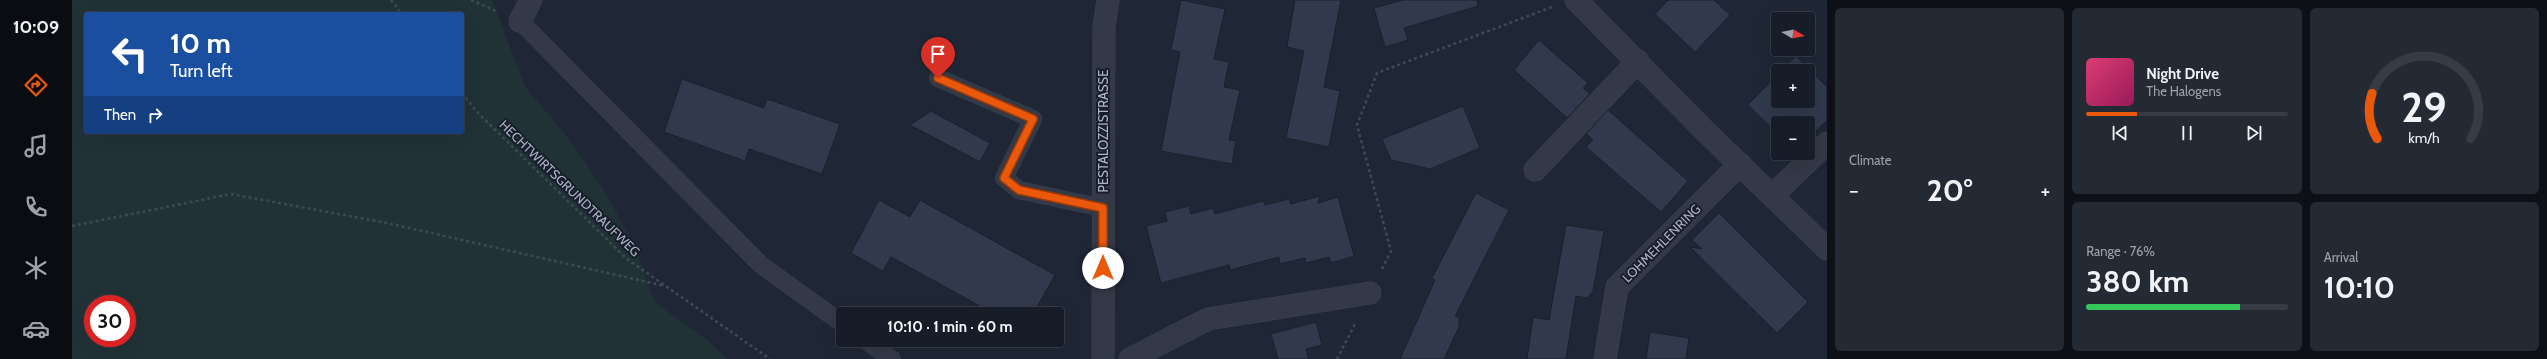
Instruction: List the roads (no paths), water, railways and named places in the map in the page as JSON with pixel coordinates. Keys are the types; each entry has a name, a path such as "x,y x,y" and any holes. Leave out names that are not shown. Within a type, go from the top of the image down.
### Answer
{"street":[{"path":"520,22 531,0"},
{"name":"PESTALOZZISTRASSE","path":"1103,359 1104,27 1108,0"},
{"path":"1566,3 1638,61 1705,132 1773,195 1827,249"},
{"path":"1535,170 1638,61"},
{"path":"1773,195 1827,143"},
{"name":"LOHMEHLENRING","path":"1606,359 1617,287 1740,164"},
{"path":"1130,359 1208,319 1370,293"}],"lane":[{"path":"520,22 761,265 836,319"},
{"path":"938,78 1033,119 1004,178 1019,190 1103,208"},
{"path":"875,347 892,359"}]}
